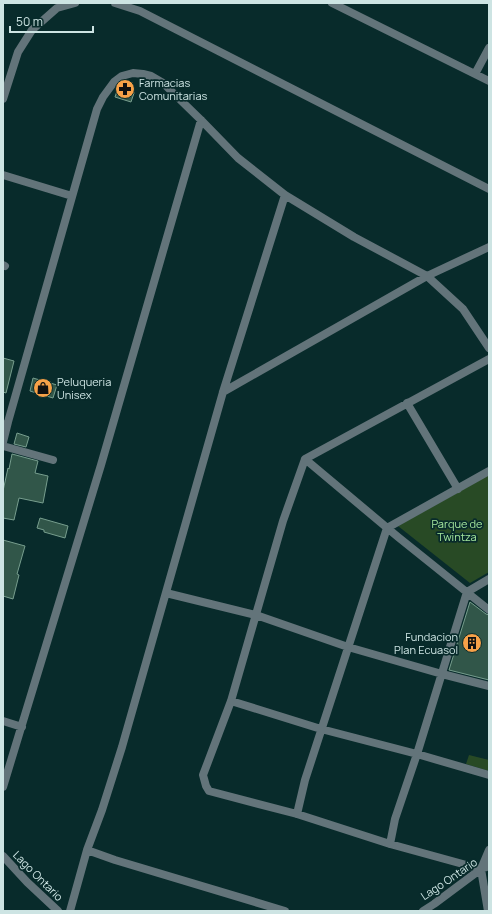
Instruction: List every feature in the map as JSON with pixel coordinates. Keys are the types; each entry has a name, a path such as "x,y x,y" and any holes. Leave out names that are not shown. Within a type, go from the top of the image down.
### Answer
{"street":[{"path":"3,99 18,52 32,30 57,8 75,3"},
{"path":"115,3 140,11 489,190"},
{"path":"332,3 489,81"},
{"path":"475,74 489,48"},
{"path":"3,442 6,425 97,109 103,97 114,82 122,76 133,73 150,76 163,83 238,158 285,195 354,237 427,276 463,309 489,348"},
{"path":"3,787 102,465 201,120"},
{"path":"3,175 72,196"},
{"path":"70,911 87,850 102,810 122,747 222,392 285,195"},
{"path":"222,392 427,276 489,247"},
{"path":"485,868 390,844 297,814 209,791 204,781 204,774 231,701 283,521 306,459 489,359"},
{"path":"407,403 458,489"},
{"path":"3,446 53,460"},
{"path":"306,459 387,528 489,610"},
{"path":"297,814 305,780 387,528 489,471"},
{"path":"390,844 395,819 417,754 467,592 489,579"},
{"path":"166,593 256,615 348,646 442,674 489,686"},
{"path":"231,701 321,730 417,754 489,775"},
{"path":"3,721 22,727"},
{"path":"87,850 115,860 285,911"},
{"path":"488,911 485,868 489,850"},
{"name":"Lago Ontario","path":"3,856 27,882 58,911"},
{"name":"Lago Ontario","path":"422,911 485,868"}],"green space":[{"name":"Parque de Twintza","path":"489,475 489,572 470,583 398,526"},
{"path":"469,755 489,760 489,771 466,764"}],"building":[{"name":"Farmacias Comunitarias","path":"125,83 132,86 134,93 131,102 115,97 119,85"},
{"path":"3,358 14,361 6,393 3,392"},
{"name":"Peluqueria Unisex","path":"33,378 57,385 53,398 30,391"},
{"path":"17,433 29,437 26,447 14,444"},
{"path":"12,454 38,461 35,473 48,476 43,503 19,498 14,520 3,518 3,491"},
{"path":"40,518 68,526 65,538 44,532 44,530 37,528"},
{"path":"3,540 25,546 17,574 19,575 13,599 3,596"},
{"name":"Fundacion Plan Ecuasol","path":"470,602 489,615 489,680 449,670"}],"place":[{"name":"Farmacias Comunitarias","path":"125,89"},
{"name":"Peluqueria Unisex","path":"43,388"},
{"name":"Fundacion Plan Ecuasol","path":"472,643"}]}
